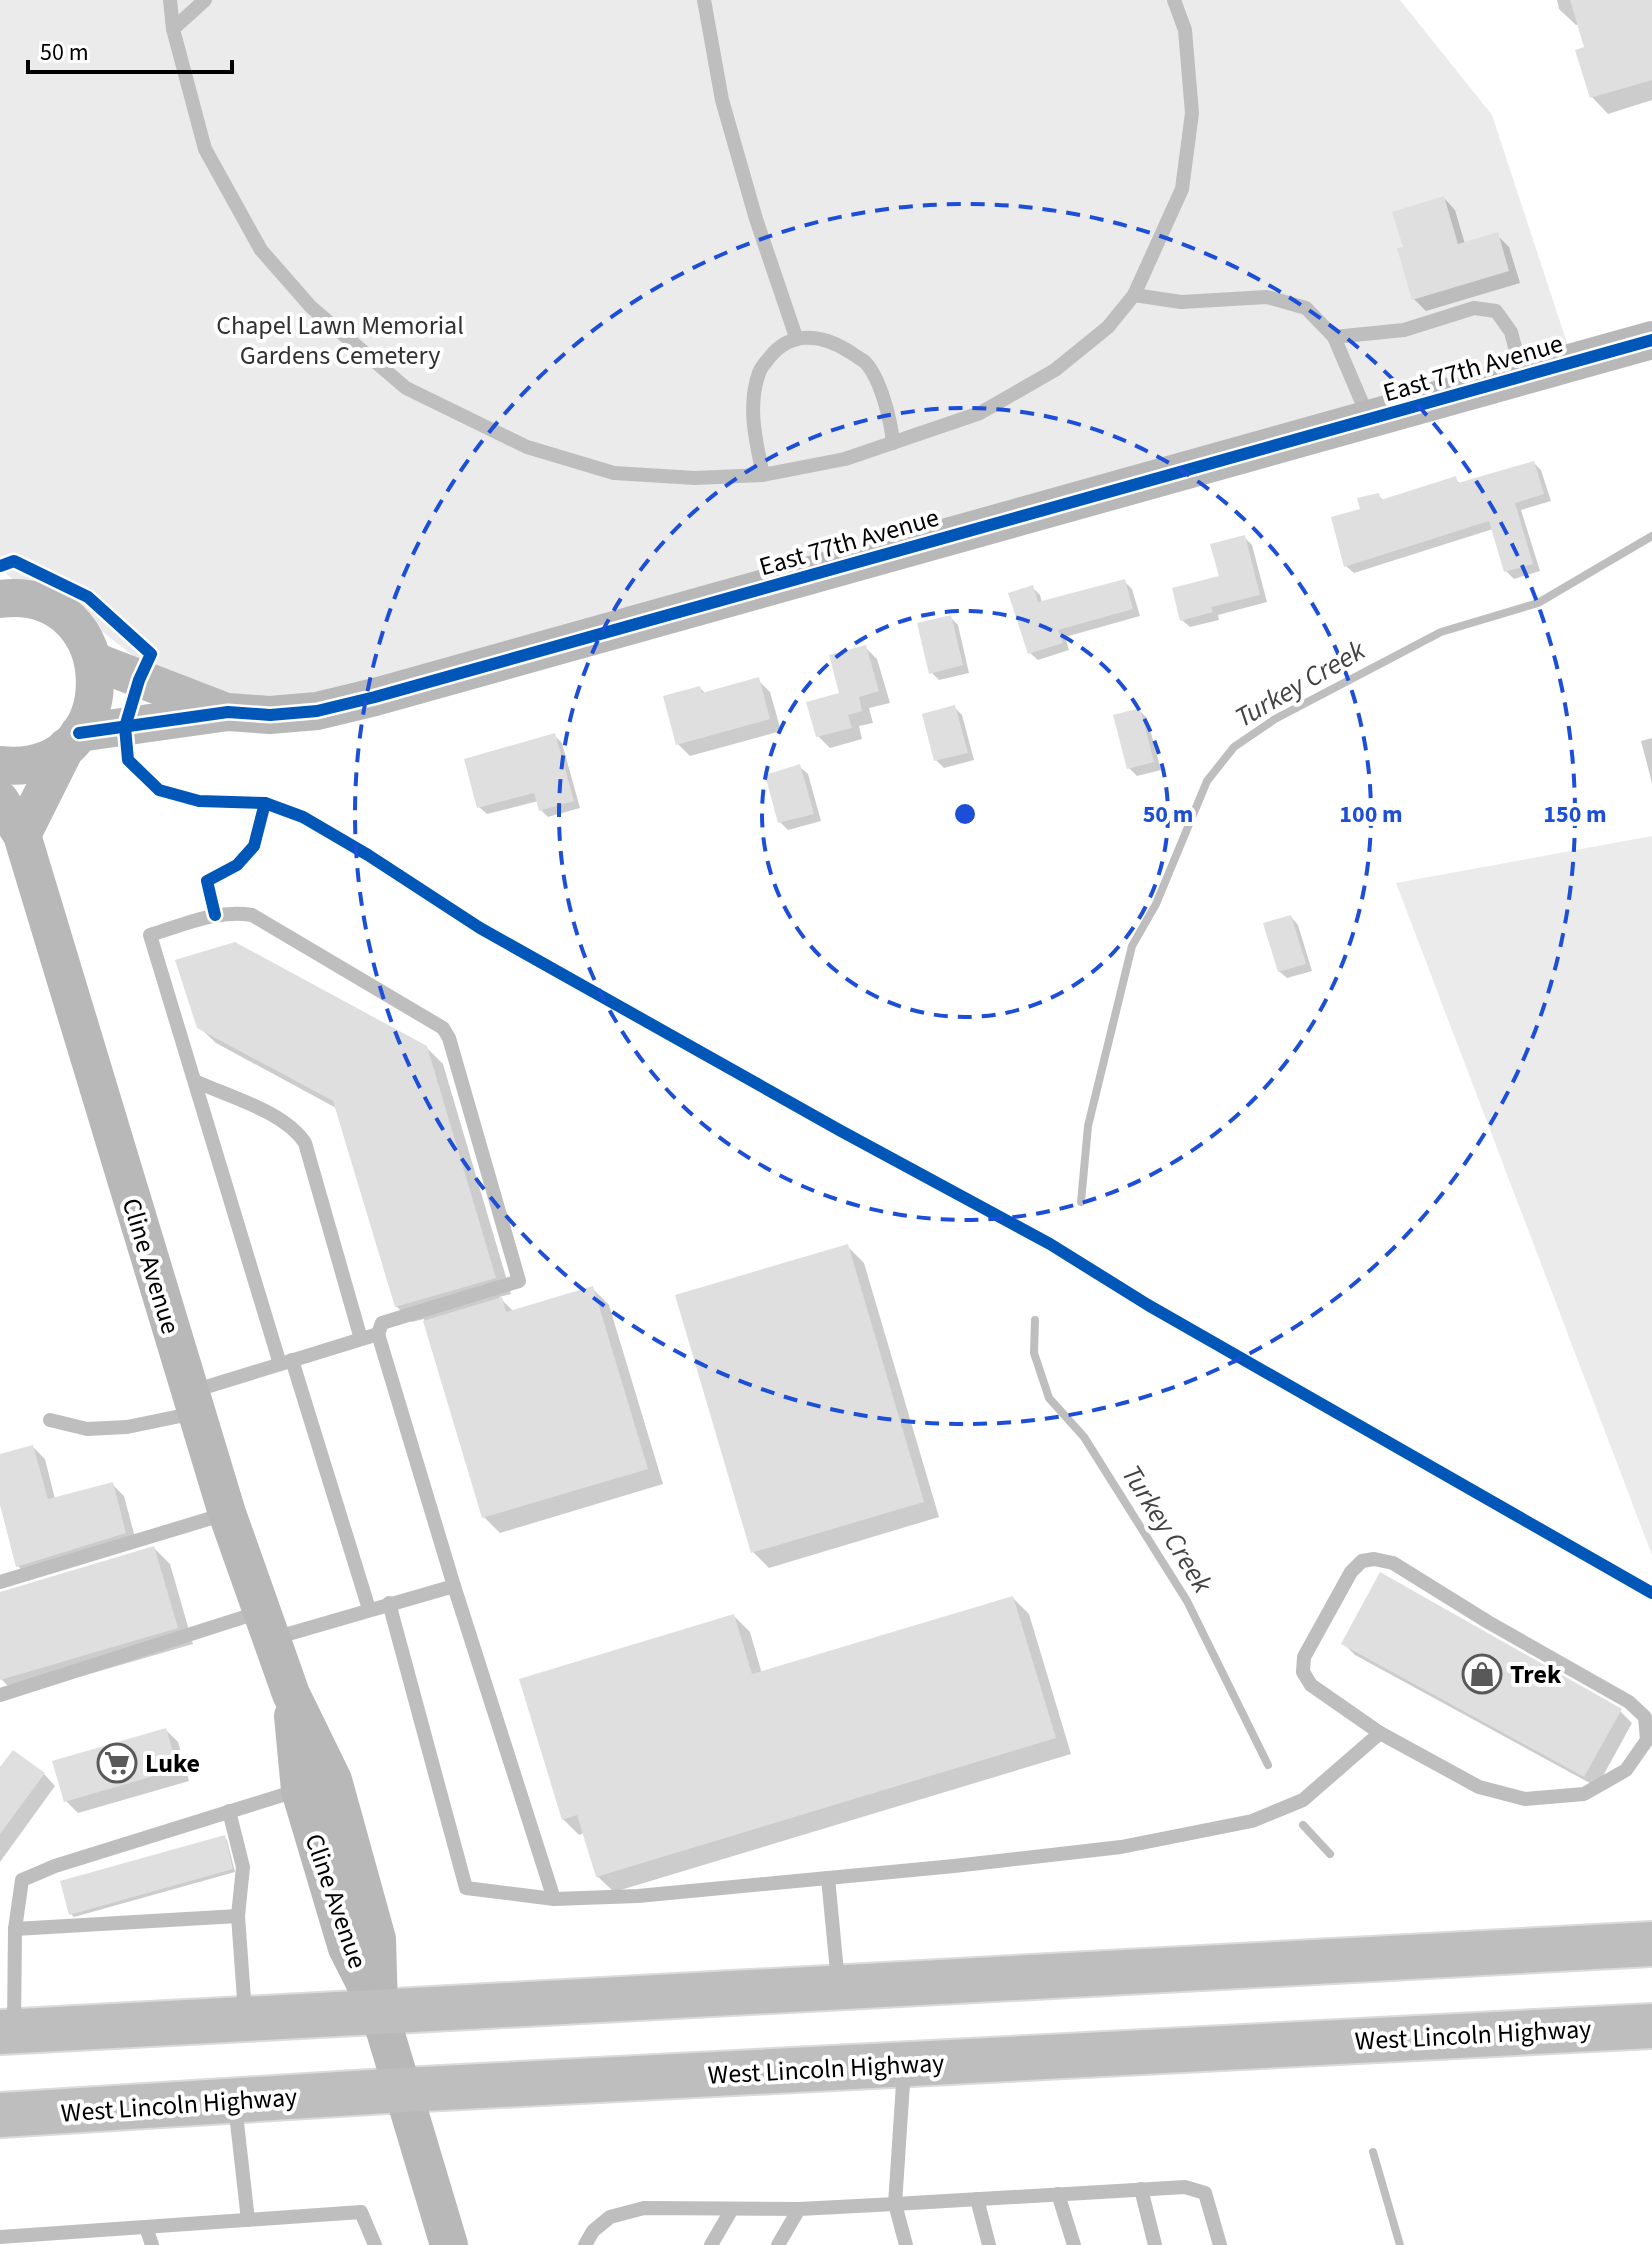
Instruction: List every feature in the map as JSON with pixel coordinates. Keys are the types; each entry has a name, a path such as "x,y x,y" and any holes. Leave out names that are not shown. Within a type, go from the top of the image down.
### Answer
{"main road":[{"path":"7,2032 1652,1944"},
{"name":"West Lincoln Highway","path":"0,2115 403,2090 1652,2026"}],"street":[{"name":"East 77th Avenue","path":"0,765 31,764 49,758 73,740 228,712 270,715 317,711 375,697 1637,344"},
{"path":"2,597 45,605 61,614 76,627 94,661 95,699 89,717 73,740 22,835"},
{"name":"East 77th Avenue","path":"94,661 228,712"},
{"name":"Cline Avenue","path":"0,800 22,835 227,1513 291,1694 333,1780 377,1939 379,2011"},
{"name":"Cline Avenue","path":"291,1694 300,1790 347,1948 379,2011 449,2245"}],"lane":[{"path":"170,0 173,29 205,149 261,250 311,307 406,388 527,447 614,473 695,478 763,475 845,459 980,413 1055,370 1108,327 1134,295 1182,189 1192,113 1185,30 1174,0"},
{"path":"173,29 205,0"},
{"path":"704,0 722,100 756,219 796,337"},
{"path":"1134,295 1181,302 1267,297 1306,308 1334,337 1370,420"},
{"path":"1334,337 1404,330 1474,308 1496,311 1511,332 1523,377"},
{"path":"763,475 756,443 753,405 759,371 777,348 796,337 835,343 865,363 878,386 891,423 893,443"},
{"path":"369,1609 286,1362 150,935 215,915 237,912 252,915 443,1028 449,1038 519,1281 382,1323 378,1334 554,1899"},
{"path":"195,1081 283,1120 296,1129 305,1143 361,1339"},
{"path":"50,1420 87,1429 127,1427 286,1362 378,1334"},
{"path":"0,1582 227,1513"},
{"path":"1374,1559 1393,1563 1488,1622 1629,1702 1645,1717 1647,1740 1626,1770 1584,1794 1525,1799 1479,1787 1380,1733 1311,1685 1303,1672 1304,1657 1351,1572 1362,1561 1374,1559"},
{"path":"0,1695 266,1626 369,1609 454,1586"},
{"path":"389,1603 466,1888 554,1899 638,1896 1121,1847 1252,1821 1303,1800 1380,1733"},
{"path":"7,2032 22,1880 55,1866 300,1790"},
{"path":"229,1811 243,1867 238,1916 245,2017"},
{"path":"828,1878 838,1986"},
{"path":"15,1929 238,1916"},
{"path":"905,2065 895,2204 906,2245"},
{"path":"235,2102 248,2220"},
{"path":"585,2245 593,2231 610,2217 644,2208 799,2209 1185,2187 1205,2193 1220,2245"},
{"path":"1141,2189 1155,2245"},
{"path":"1058,2194 1074,2245"},
{"path":"977,2199 989,2245"},
{"path":"711,2245 732,2209"},
{"path":"778,2245 799,2209"},
{"path":"0,2237 361,2212 375,2245"},
{"path":"146,2227 152,2245"}],"green space":[{"name":"Chapel Lawn Memorial Gardens Cemetery","path":"0,0 1400,0 1492,115 1569,349 346,690 260,697 216,692 150,669 76,611 19,585 0,568"},
{"path":"1652,836 1652,1555 1396,883"}],"building":[{"path":"1570,0 1652,0 1652,80 1590,98 1575,50 1584,47"},
{"path":"1444,196 1458,244 1498,232 1509,271 1412,300 1397,248 1403,247 1392,212"},
{"path":"1534,461 1544,494 1515,503 1533,564 1504,572 1489,521 1344,567 1331,517 1360,509 1357,498 1379,493 1381,500 1456,476 1458,483"},
{"path":"1245,535 1260,595 1211,607 1213,612 1180,621 1172,588 1219,576 1210,544"},
{"path":"1125,579 1133,609 1058,630 1063,643 1028,654 1008,593 1033,585 1038,602"},
{"path":"951,615 963,665 929,674 917,623"},
{"path":"866,645 879,691 859,697 862,711 848,715 852,728 816,737 806,702 839,693 829,655"},
{"path":"759,677 770,719 676,745 663,696 700,686 702,693"},
{"path":"955,705 968,753 934,761 922,714"},
{"path":"1140,708 1154,762 1127,769 1113,715"},
{"path":"555,733 574,801 539,811 534,793 477,808 464,759"},
{"path":"800,764 814,814 778,823 765,775"},
{"path":"1291,915 1306,964 1278,972 1263,923"},
{"path":"235,942 427,1046 496,1278 395,1307 333,1101 197,1028 175,960"},
{"path":"848,1244 924,1502 751,1553 675,1295"},
{"path":"593,1286 648,1469 482,1518 423,1321 502,1297 506,1312"},
{"path":"33,1445 48,1499 113,1482 126,1533 16,1567 0,1505 0,1454"},
{"path":"154,1546 178,1628 0,1680 0,1592"},
{"path":"1380,1572 1622,1709 1584,1777 1341,1644"},
{"path":"1013,1596 1056,1738 596,1877 577,1815 562,1820 519,1679 734,1614 752,1674"},
{"path":"166,1728 178,1769 64,1802 52,1761"},
{"path":"13,1750 45,1773 0,1834 0,1767"},
{"path":"225,1835 233,1869 69,1915 60,1881"}],"waterway":[{"name":"Turkey Creek","path":"1081,1202 1088,1126 1132,946 1156,904 1207,781 1234,747 1275,719 1441,632 1538,603 1652,536"},
{"name":"Turkey Creek","path":"1035,1320 1034,1353 1049,1398 1084,1437 1187,1601 1268,1765"},
{"name":"Turkey Creek","path":"1303,1825 1330,1854"},
{"name":"Turkey Creek","path":"1373,2152 1400,2245"}],"cycle path":[{"path":"79,733 228,712 270,715 317,711 375,697 1652,340"},
{"path":"0,566 14,561 88,597 151,654 139,680 125,727 128,760 159,790 199,801 265,803 303,817 480,928 841,1131 1050,1244 1148,1305 1652,1593"},
{"path":"215,915 207,881 237,865 254,846 265,803"}],"place":[{"name":"Trek","path":"1482,1674"},
{"name":"Luke","path":"117,1763"}]}
